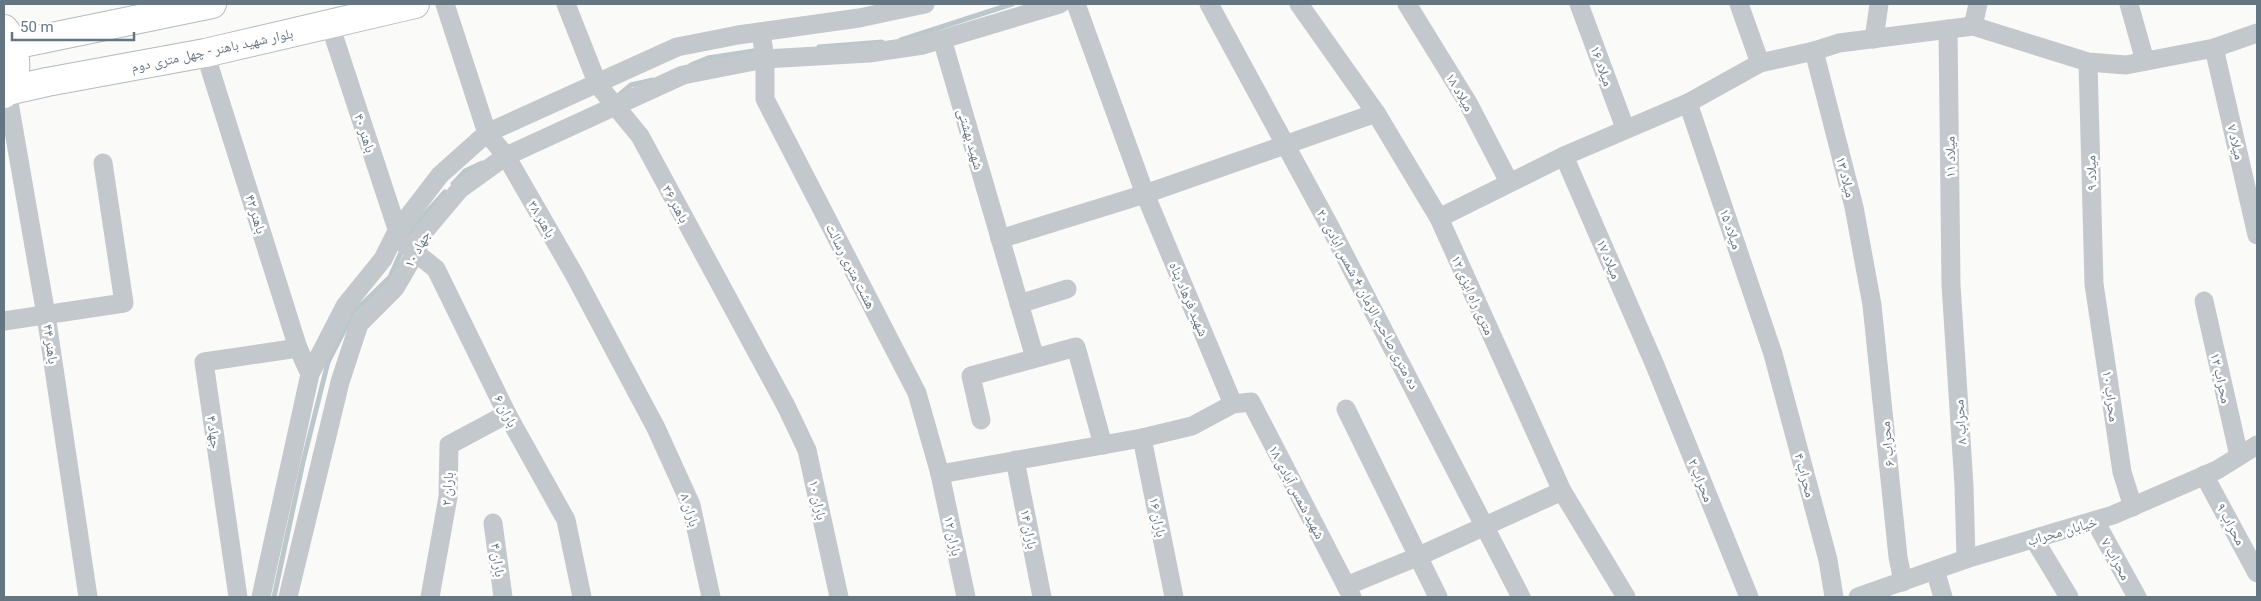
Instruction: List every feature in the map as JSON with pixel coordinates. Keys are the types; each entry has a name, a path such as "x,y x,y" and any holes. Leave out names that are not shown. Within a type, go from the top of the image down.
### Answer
{"street":[{"path":"6,93 14,75 16,61 8,37 42,40 177,7 212,4"},
{"name":"بلوار شهید باهنر - چهل متری دوم","path":"6,93 47,82 205,53 415,4"},
{"name":"باهنر ۳۸","path":"445,4 487,133 506,156 574,274 656,428"},
{"name":"باهنر ۳۶","path":"566,4 598,85 640,136 786,406"},
{"name":"جهاد ۱۰","path":"288,597 340,382 359,324 395,288 406,243 423,233 460,189 506,156 683,75 765,59 869,52 923,45 1060,4"},
{"name":"شهید فرهاد پناه","path":"1076,4 1145,194 1233,404"},
{"name":"ده متری صاحب الزمان + شمس ابادی ۲۰","path":"1209,4 1287,146 1522,597"},
{"name":"۱۲ متری راه ایزی","path":"1299,4 1376,113 1439,218 1562,492 1626,597"},
{"name":"میلاد ۱۸","path":"1407,4 1468,103 1509,182"},
{"name":"میلاد ۱۶","path":"1579,4 1625,128"},
{"path":"1739,4 1760,63"},
{"path":"1874,38 1879,4"},
{"path":"1973,26 1978,4"},
{"path":"2129,4 2145,61"},
{"path":"261,597 310,374 345,306 383,259 406,243 440,175 487,133 598,85 677,48 762,32 856,11 918,5"},
{"name":"باهنر ۴۰","path":"330,25 406,243"},
{"path":"1439,218 1564,156 1625,128 1688,103 1760,63 1814,51 1839,43 1973,26 2088,62 2126,65 2214,48 2257,33"},
{"name":"میلاد ۱۱","path":"1948,29 1951,286"},
{"name":"هشت متری رسالت","path":"762,32 765,59 765,99 917,393 940,474"},
{"name":"شهید بهشتی","path":"942,39 1035,358"},
{"path":"42,40 38,48 36,60 38,72 47,82"},
{"name":"میلاد ۷","path":"2214,48 2257,235"},
{"name":"میلاد ۱۳","path":"1814,51 1854,207 1872,305"},
{"name":"باهنر ۴۲","path":"205,53 298,348 310,374"},
{"name":"میلاد ۹","path":"2088,62 2094,284"},
{"name":"باهنر ۴۴","path":"6,93 46,315 88,597"},
{"name":"میلاد ۱۵","path":"1688,103 1773,354"},
{"path":"1000,239 1145,194 1287,146 1376,113"},
{"name":"میلاد ۱۷","path":"1564,156 1654,363"},
{"path":"4,322 124,303 103,163"},
{"name":"باران ۶","path":"406,243 436,269 507,414 566,520 582,597"},
{"name":"محراب ۱۰","path":"2094,284 2122,472 2132,507"},
{"name":"محراب ۸","path":"1951,286 1964,486 1966,559"},
{"path":"1019,304 1066,289"},
{"name":"محراب ۱۲","path":"2204,301 2239,456"},
{"name":"محراب ۶","path":"1872,305 1898,557 1903,582"},
{"path":"981,420 971,376 1076,347 1103,444"},
{"name":"جهاد ۴","path":"238,597 204,362 298,348"},
{"name":"محراب ۴","path":"1773,354 1828,560 1834,597"},
{"name":"محراب ۲","path":"1654,363 1749,597"},
{"name":"شهید شمس آبادی ۱۸","path":"1233,404 1251,402 1349,592"},
{"path":"940,474 1142,438 1192,426 1233,404"},
{"name":"باران ۱۰","path":"786,406 807,450 839,597"},
{"path":"1346,409 1438,597"},
{"name":"باران ۲","path":"430,597 448,497 449,446 507,414"},
{"name":"باران ۸","path":"656,428 691,505 711,597"},
{"name":"باران ۱۶","path":"1142,438 1174,597"},
{"name":"خیابان محراب","path":"1858,597 1966,559 2095,521 2132,507 2204,475 2257,445"},
{"name":"باران ۱۴","path":"1015,460 1042,597"},
{"name":"باران ۱۲","path":"940,474 966,597"},
{"name":"محراب ۹","path":"2204,475 2257,572"},
{"path":"1349,592 1417,557 1562,492"},
{"name":"محراب ۷","path":"2095,521 2137,597"},
{"name":"باران ۴","path":"493,524 503,597"},
{"path":"2034,539 2069,597"},
{"path":"1935,570 1943,597"}],"waterway":[{"path":"901,40 1012,4"},
{"path":"819,47 882,42"},
{"path":"691,65 708,58 760,50"},
{"path":"618,96 631,85 653,80"},
{"path":"453,184 465,171 482,163"},
{"path":"407,240 414,226 445,192"},
{"path":"274,597 303,462 328,362 353,313 390,277 403,248"}]}
